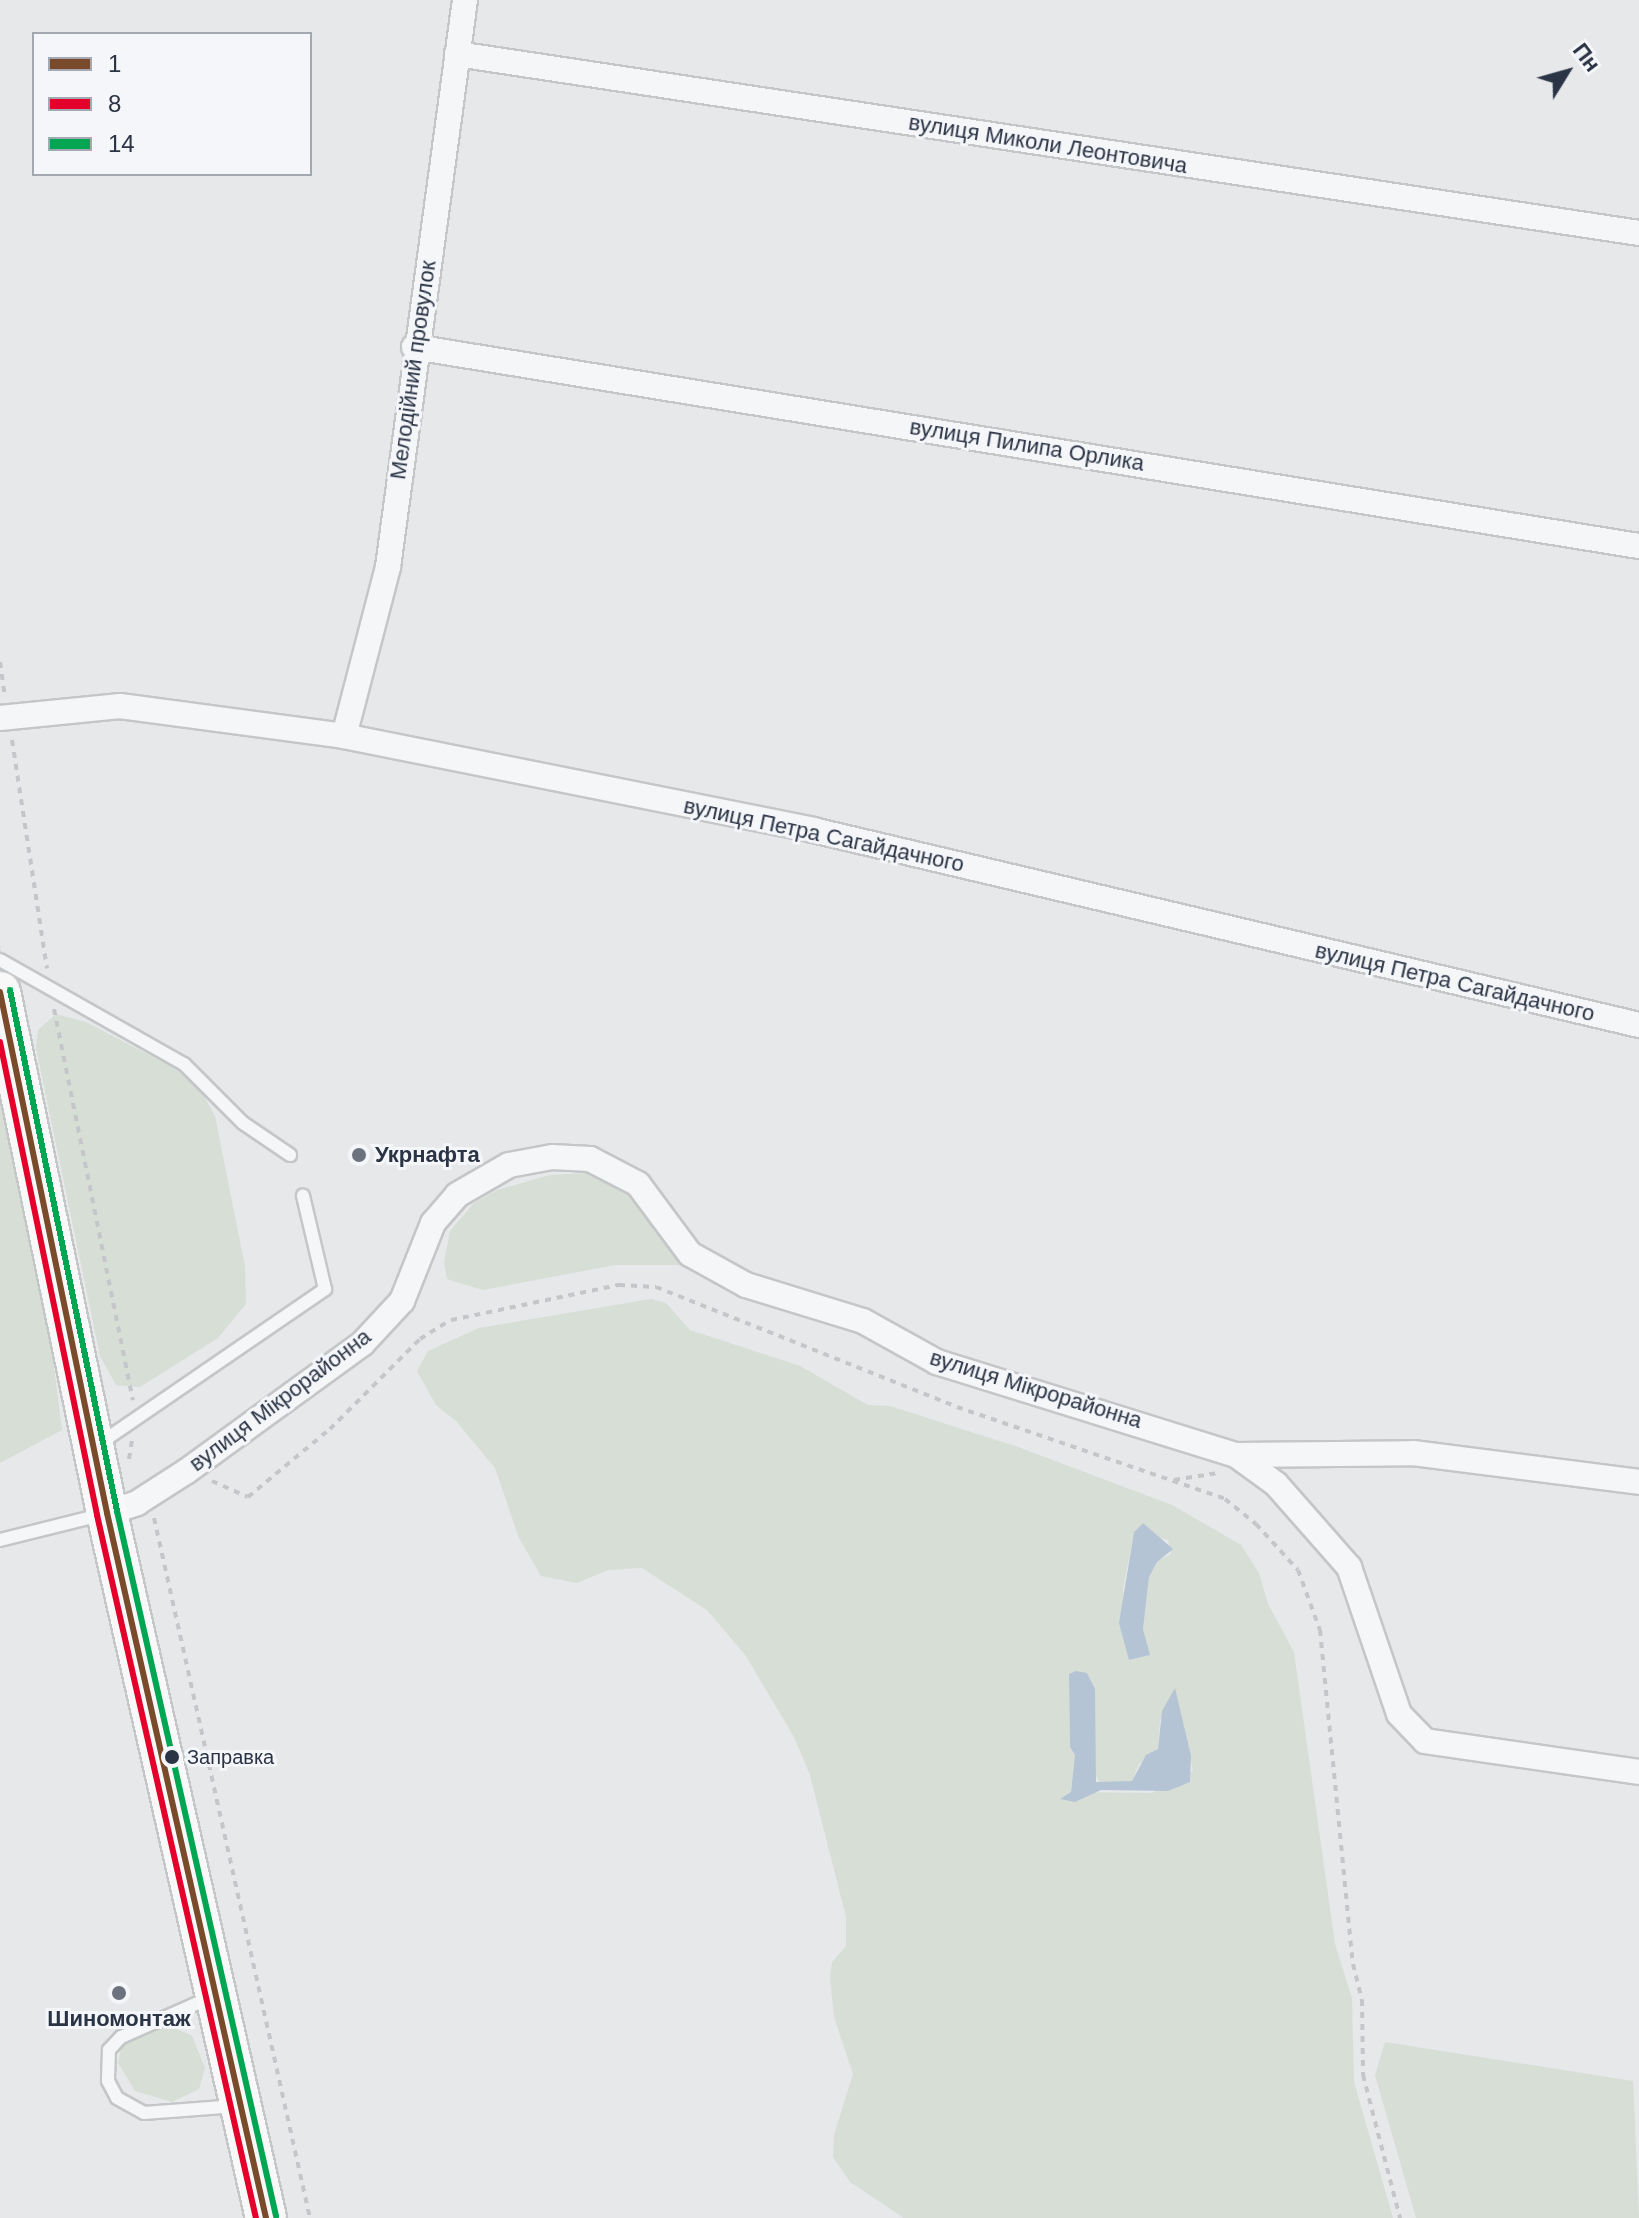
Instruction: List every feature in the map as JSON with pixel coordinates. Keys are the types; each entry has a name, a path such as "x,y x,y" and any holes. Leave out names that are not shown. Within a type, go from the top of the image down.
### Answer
{"highway":[{"path":"0,992 107,1513 266,2218"}],"street":[{"name":"Мелодійний провулок","path":"344,736 388,567 414,347 465,0"},
{"name":"вулиця Миколи Леонтовича","path":"457,54 1639,233"},
{"name":"вулиця Пилипа Орлика","path":"414,347 1639,546"},
{"name":"вулиця Петра Сагайдачного","path":"4,717 120,706 344,736 813,830 1639,1025"},
{"name":"вулиця Мікрорайонна","path":"107,1513 148,1496 187,1471 362,1344 402,1301 433,1223 457,1195 509,1165 552,1157 590,1159 638,1184 690,1254 746,1285 863,1321 937,1362 1236,1455 1413,1453 1639,1482"},
{"path":"1236,1455 1276,1484 1334,1545 1359,1589 1399,1714 1425,1741 1639,1772"}],"lane":[{"path":"0,960 184,1064 243,1123 290,1155"},
{"path":"93,1448 325,1289 303,1196"},
{"path":"0,1540 107,1513"},
{"path":"216,1996 165,2013 121,2037 109,2050 108,2081 123,2104 144,2113 239,2105"}],"path":[{"path":"0,662 4,717 50,988 137,1418 127,1467 132,1483 148,1496 310,2218"},
{"path":"187,1471 248,1497 330,1429 420,1339 451,1320 619,1285 656,1287 957,1407 1225,1499 1256,1524 1298,1570 1320,1630 1353,1964 1362,2000 1363,2075 1400,2218"}],"shaded area":[{"path":"0,944 62,1430 0,1463"},
{"path":"56,1014 86,1022 176,1069 200,1089 215,1116 245,1267 246,1304 218,1338 140,1387 116,1385 100,1356 36,1048 38,1030"},
{"path":"587,1173 606,1178 634,1200 683,1265 615,1265 483,1290 447,1279 444,1262 450,1231 474,1203 497,1190 550,1175"},
{"path":"651,1299 666,1303 690,1330 800,1366 868,1405 890,1406 1018,1447 1172,1505 1241,1545 1259,1573 1268,1604 1294,1652 1335,1944 1352,1998 1354,2082 1393,2218 904,2218 850,2182 833,2157 834,2135 853,2074 834,2017 830,1978 832,1962 846,1946 846,1917 810,1775 794,1737 746,1656 707,1610 642,1568 608,1570 577,1583 541,1576 519,1538 495,1468 457,1422 436,1405 417,1371 428,1351 479,1328","holes":["1143,1523 1155,1536 1168,1540 1171,1554 1157,1561 1149,1577 1143,1629 1149,1655 1130,1660 1123,1589 1134,1532","1069,1683 1095,1689 1094,1770 1100,1785 1132,1781 1139,1764 1158,1749 1160,1720 1175,1690 1193,1771 1152,1793 1071,1792 1075,1755 1070,1747"]},
{"path":"169,2025 192,2036 205,2068 199,2089 172,2102 135,2091 118,2063 121,2048 130,2040"},
{"path":"1385,2042 1633,2081 1639,2218 1416,2218 1375,2075"}],"water":[{"path":"1143,1523 1173,1549 1157,1562 1149,1577 1143,1629 1150,1655 1129,1660 1119,1623 1134,1532"},
{"path":"1076,1671 1087,1673 1095,1689 1096,1782 1132,1781 1146,1755 1158,1749 1162,1711 1175,1688 1191,1756 1190,1782 1168,1791 1101,1790 1075,1802 1060,1799 1071,1792 1075,1755 1070,1747 1069,1674"}],"transit line":[{"name":"14","path":"10,990 117,1511 276,2216"},
{"name":"1","path":"0,992 107,1513 266,2218"},
{"name":"8","path":"0,1042 97,1515 256,2218"}],"place":[{"name":"Укрнафта","path":"359,1155"},
{"name":"Заправка","path":"172,1757"},
{"name":"Шиномонтаж","path":"119,1993"}]}
